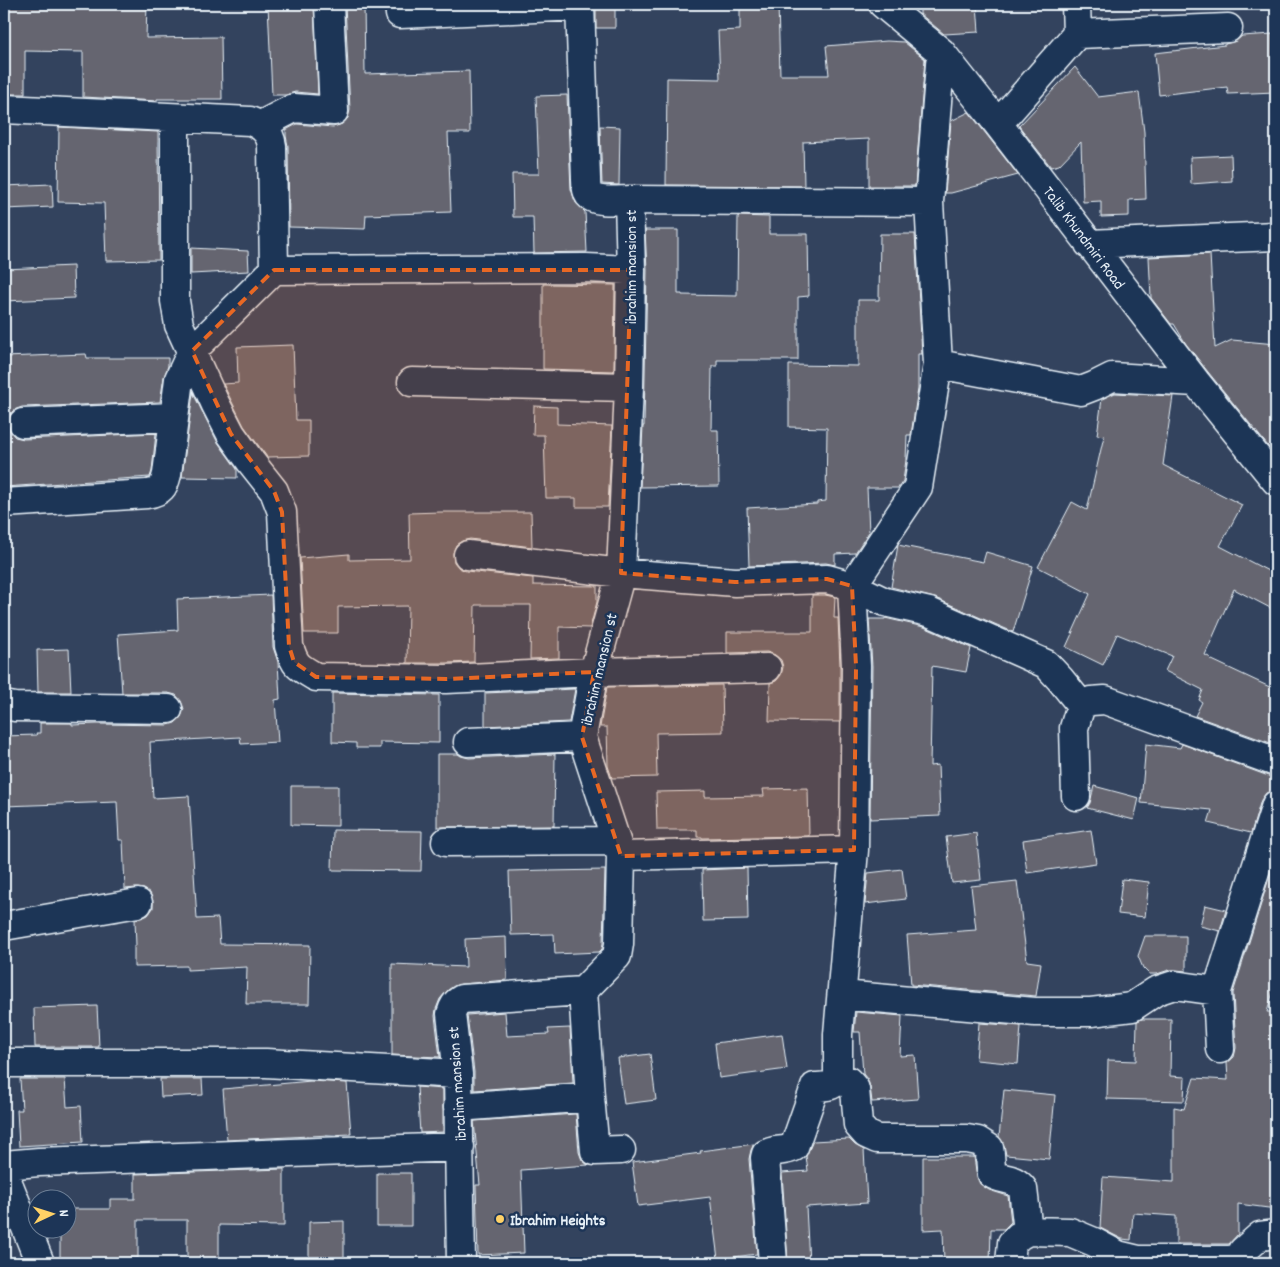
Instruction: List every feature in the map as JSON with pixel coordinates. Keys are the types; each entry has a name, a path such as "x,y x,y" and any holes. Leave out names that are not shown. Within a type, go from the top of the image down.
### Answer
{"street":[{"path":"261,125 294,108 334,111 329,4"},
{"name":"ibrahim mansion st","path":"399,4 400,14 580,5 588,194 598,200 629,200 631,270 629,387 621,573 594,672 582,737 618,849 619,944 616,956 583,991 462,999 453,1007 451,1014 458,1074 461,1263"},
{"name":"Talib Khundmiri Road","path":"883,4 941,52 1196,382 1276,481"},
{"path":"998,124 1077,34 1076,4"},
{"path":"1077,34 1228,28"},
{"path":"773,1263 766,1154 794,1148 815,1087 832,1086 838,1076 838,1034 854,850 856,666 852,586 918,487 938,364 930,202 941,52"},
{"path":"4,109 250,121 261,125 268,133 272,146 274,270"},
{"path":"175,118 175,301 179,325 231,434 274,491 282,512 289,646 294,662 316,677 446,679 594,672 767,668"},
{"path":"629,200 930,202"},
{"path":"1089,244 1276,236"},
{"path":"4,503 147,494 155,493 162,488 165,483 179,379 192,350 274,270 586,268 631,270"},
{"path":"938,364 1081,391 1112,377 1196,382"},
{"path":"412,382 629,387"},
{"path":"23,423 174,417"},
{"path":"468,555 621,573 735,582 827,579 852,586 886,602 929,612 1046,664 1081,706"},
{"path":"1076,796 1074,728 1081,706 1091,701 1104,700 1276,762"},
{"path":"4,705 24,707 168,709"},
{"path":"468,742 582,737"},
{"path":"1220,1049 1217,991 1276,806"},
{"path":"446,842 618,849 854,850"},
{"path":"4,926 138,903"},
{"path":"842,995 1035,1012 1091,1012 1132,1007 1156,991 1174,985 1217,991"},
{"path":"583,991 595,1151 621,1150"},
{"path":"4,1063 266,1063 458,1074"},
{"path":"836,1082 848,1081 855,1089 858,1124 866,1134 877,1139 966,1138 978,1141 989,1148 992,1174 1014,1181 1020,1184 1023,1189 1028,1230"},
{"path":"458,1107 590,1097"},
{"path":"4,1165 38,1162 460,1147"},
{"path":"4,1173 40,1263"},
{"path":"1010,1263 1012,1243 1028,1230 1070,1232 1118,1255 1140,1260 1229,1260 1240,1258 1243,1251 1260,1236 1276,1234"}],"highlighted area":[{"path":"274,270 631,270 621,573 735,582 827,579 852,586 856,666 854,850 621,856 582,737 594,672 446,679 316,677 294,662 289,646 282,512 274,491 231,434 192,351"}],"building":[{"path":"4,4 147,4 146,38 221,37 222,99 157,99 157,101 83,97 83,52 25,51 25,94 4,94"},
{"path":"268,4 314,4 318,94 295,92 286,95 272,95"},
{"path":"345,4 364,4 365,74 469,71 470,133 448,133 451,212 366,215 365,229 289,227 288,146 286,130 297,124 333,127 342,124 348,118 350,110"},
{"path":"596,4 615,4 615,28 596,28"},
{"path":"740,4 778,4 780,75 829,75 826,46 887,41 904,42 925,59 915,186 869,186 869,139 803,142 804,186 666,185 667,78 720,79 718,31 740,30"},
{"path":"920,4 977,4 979,32 944,34 920,14"},
{"path":"1273,34 1275,92 1228,94 1227,87 1159,95 1155,53 1225,45 1236,41 1242,36"},
{"path":"1075,67 1098,97 1139,92 1144,132 1146,199 1129,200 1129,216 1101,217 1101,201 1083,202 1081,142 1059,165 1051,167 1019,126"},
{"path":"567,95 571,189 576,203 585,212 587,252 534,253 533,217 513,217 512,174 539,174 536,96"},
{"path":"969,112 1018,175 945,193 951,121"},
{"path":"600,126 620,127 619,185 602,184"},
{"path":"59,127 158,132 159,260 106,261 104,203 58,202"},
{"path":"1231,155 1232,181 1191,184 1190,157"},
{"path":"52,184 53,207 4,209 4,186"},
{"path":"738,216 769,217 769,234 808,234 809,296 798,297 798,360 717,360 717,366 712,366 711,430 718,430 719,486 640,487 644,426 647,270 645,230 678,230 678,294 737,296"},
{"path":"880,234 915,234 922,354 918,354 918,389 911,435 907,435 903,481 898,488 867,488 869,532 855,553 835,554 835,565 826,563 749,566 747,508 817,504 817,502 826,501 827,428 789,427 789,365 858,366 858,300 879,300"},
{"path":"191,248 248,251 249,271 191,274"},
{"path":"1210,254 1215,348 1232,340 1276,344 1276,456 1186,344 1174,324 1171,324 1151,298 1149,257"},
{"path":"73,266 74,298 4,301 4,269"},
{"path":"543,284 615,285 614,371 543,369"},
{"path":"293,345 296,420 309,420 309,456 267,457 244,426 223,384 238,383 237,347"},
{"path":"86,354 87,358 168,358 160,402 22,407 14,410 9,415 7,423 10,431 15,437 24,439 156,433 150,477 4,487 4,357"},
{"path":"193,393 217,441 237,469 237,478 182,477"},
{"path":"1115,393 1173,396 1163,465 1242,505 1220,546 1276,575 1276,611 1234,589 1205,655 1276,690 1276,745 1195,716 1202,702 1199,700 1203,690 1165,671 1172,656 1117,634 1103,665 1066,647 1090,594 1038,567 1072,502 1087,510 1104,436 1097,435 1102,399"},
{"path":"534,406 557,407 557,424 612,426 608,507 576,507 576,498 546,498 544,435 533,435"},
{"path":"531,512 532,547 470,539 456,545 453,553 454,562 459,568 466,571 533,578 533,585 597,586 597,602 590,628 559,627 559,658 530,659 531,605 475,605 474,662 446,663 407,663 408,606 338,607 338,633 304,633 300,558 349,554 349,560 410,559 409,513"},
{"path":"898,545 983,562 986,552 1033,566 1013,632 935,598 891,587"},
{"path":"271,595 273,647 278,662 280,699 275,700 278,742 241,744 240,737 150,742 153,798 189,796 197,919 218,918 220,944 310,945 309,1004 246,1004 247,967 187,970 187,966 134,967 134,946 136,946 135,919 148,915 153,908 153,901 150,893 144,889 125,889 123,840 119,840 117,802 4,806 4,736 37,735 36,733 40,733 40,723 168,725 175,723 181,717 184,709 176,695 168,693 122,693 118,634 178,630 177,599"},
{"path":"812,595 835,597 834,618 838,618 840,666 840,722 769,721 770,683 776,681 781,675 783,667 781,660 767,652 727,653 727,632 812,632"},
{"path":"885,618 924,627 971,648 966,672 932,666 930,766 938,765 940,816 870,819 872,666 869,619"},
{"path":"69,649 71,692 38,692 37,650"},
{"path":"722,685 723,732 656,733 657,777 612,778 608,766 607,727 600,727 607,687"},
{"path":"575,689 569,722 485,726 485,693"},
{"path":"332,693 439,695 439,743 380,742 380,748 356,748 356,743 332,742"},
{"path":"1146,744 1180,748 1182,744 1271,777 1276,777 1276,790 1266,793 1261,800 1251,833 1208,823 1212,810 1141,803"},
{"path":"437,754 458,754 469,758 555,754 554,826 437,827"},
{"path":"291,786 338,786 338,826 291,825"},
{"path":"1094,786 1139,798 1134,820 1087,808"},
{"path":"808,788 809,836 702,838 697,837 697,830 657,830 656,792 705,791 705,797 764,796 763,789"},
{"path":"333,830 422,831 421,871 332,870"},
{"path":"1091,830 1096,863 1027,873 1023,840"},
{"path":"976,833 981,880 952,883 946,837"},
{"path":"1276,856 1276,982 1267,1012 1276,1012 1274,1164 1276,1165 1276,1209 1238,1204 1238,1234 1229,1244 1176,1244 1176,1216 1133,1213 1131,1240 1122,1239 1100,1228 1103,1177 1174,1182 1174,1107 1184,1109 1194,1078 1228,1080 1227,1063 1234,1057 1236,1048 1233,993"},
{"path":"747,868 748,920 703,921 702,870"},
{"path":"902,869 906,899 865,904 868,873"},
{"path":"605,870 603,943 602,949 599,952 555,954 554,934 511,935 509,871"},
{"path":"1122,879 1149,882 1145,917 1118,914"},
{"path":"1017,881 1027,961 1041,963 1036,996 911,985 907,935 976,930 971,886"},
{"path":"1205,905 1226,910 1220,931 1200,926"},
{"path":"1145,936 1186,936 1186,971 1169,970 1157,974 1149,974 1143,968 1138,956"},
{"path":"506,937 507,980 461,984 448,990 440,999 435,1016 440,1057 392,1055 392,964 466,967 465,939"},
{"path":"97,1006 99,1047 35,1047 34,1008"},
{"path":"505,1012 507,1036 549,1034 548,1029 570,1028 573,1083 474,1090 474,1072 467,1015"},
{"path":"856,1012 902,1016 900,1056 915,1055 918,1099 872,1102 870,1087 863,1074 860,1032 854,1032"},
{"path":"1142,1019 1171,1019 1170,1076 1185,1077 1184,1101 1107,1099 1108,1060 1136,1061 1137,1021"},
{"path":"979,1023 1021,1026 1018,1064 976,1060"},
{"path":"782,1034 787,1069 719,1078 715,1043"},
{"path":"650,1054 656,1100 624,1104 618,1058"},
{"path":"20,1079 65,1079 67,1107 81,1106 83,1142 19,1146 17,1110 22,1110"},
{"path":"160,1079 202,1079 203,1095 161,1097"},
{"path":"311,1081 347,1083 351,1134 227,1140 223,1089"},
{"path":"417,1087 443,1089 443,1132 420,1133"},
{"path":"1004,1090 1055,1095 1049,1159 1006,1155 1004,1145 999,1137"},
{"path":"576,1114 579,1152 582,1160 588,1165 521,1170 524,1253 478,1255 476,1185 480,1185 474,1121"},
{"path":"849,1139 864,1150 867,1203 806,1207 809,1263 788,1263 782,1173 808,1171 806,1156 813,1141"},
{"path":"754,1144 749,1159 757,1254 718,1259 710,1197 638,1206 632,1162"},
{"path":"923,1157 974,1157 980,1184 989,1190 1008,1196 1011,1222 1004,1229 991,1229 990,1263 944,1263 943,1229 923,1230"},
{"path":"284,1169 284,1226 219,1225 219,1263 187,1263 187,1220 138,1220 138,1258 105,1258 105,1263 60,1263 60,1240 78,1240 78,1209 110,1209 110,1199 135,1199 135,1174"},
{"path":"377,1173 411,1173 411,1226 377,1226"},
{"path":"344,1221 344,1263 309,1263 309,1222"}],"place":[{"name":"Ibrahim Heights","path":"500,1219"}]}
